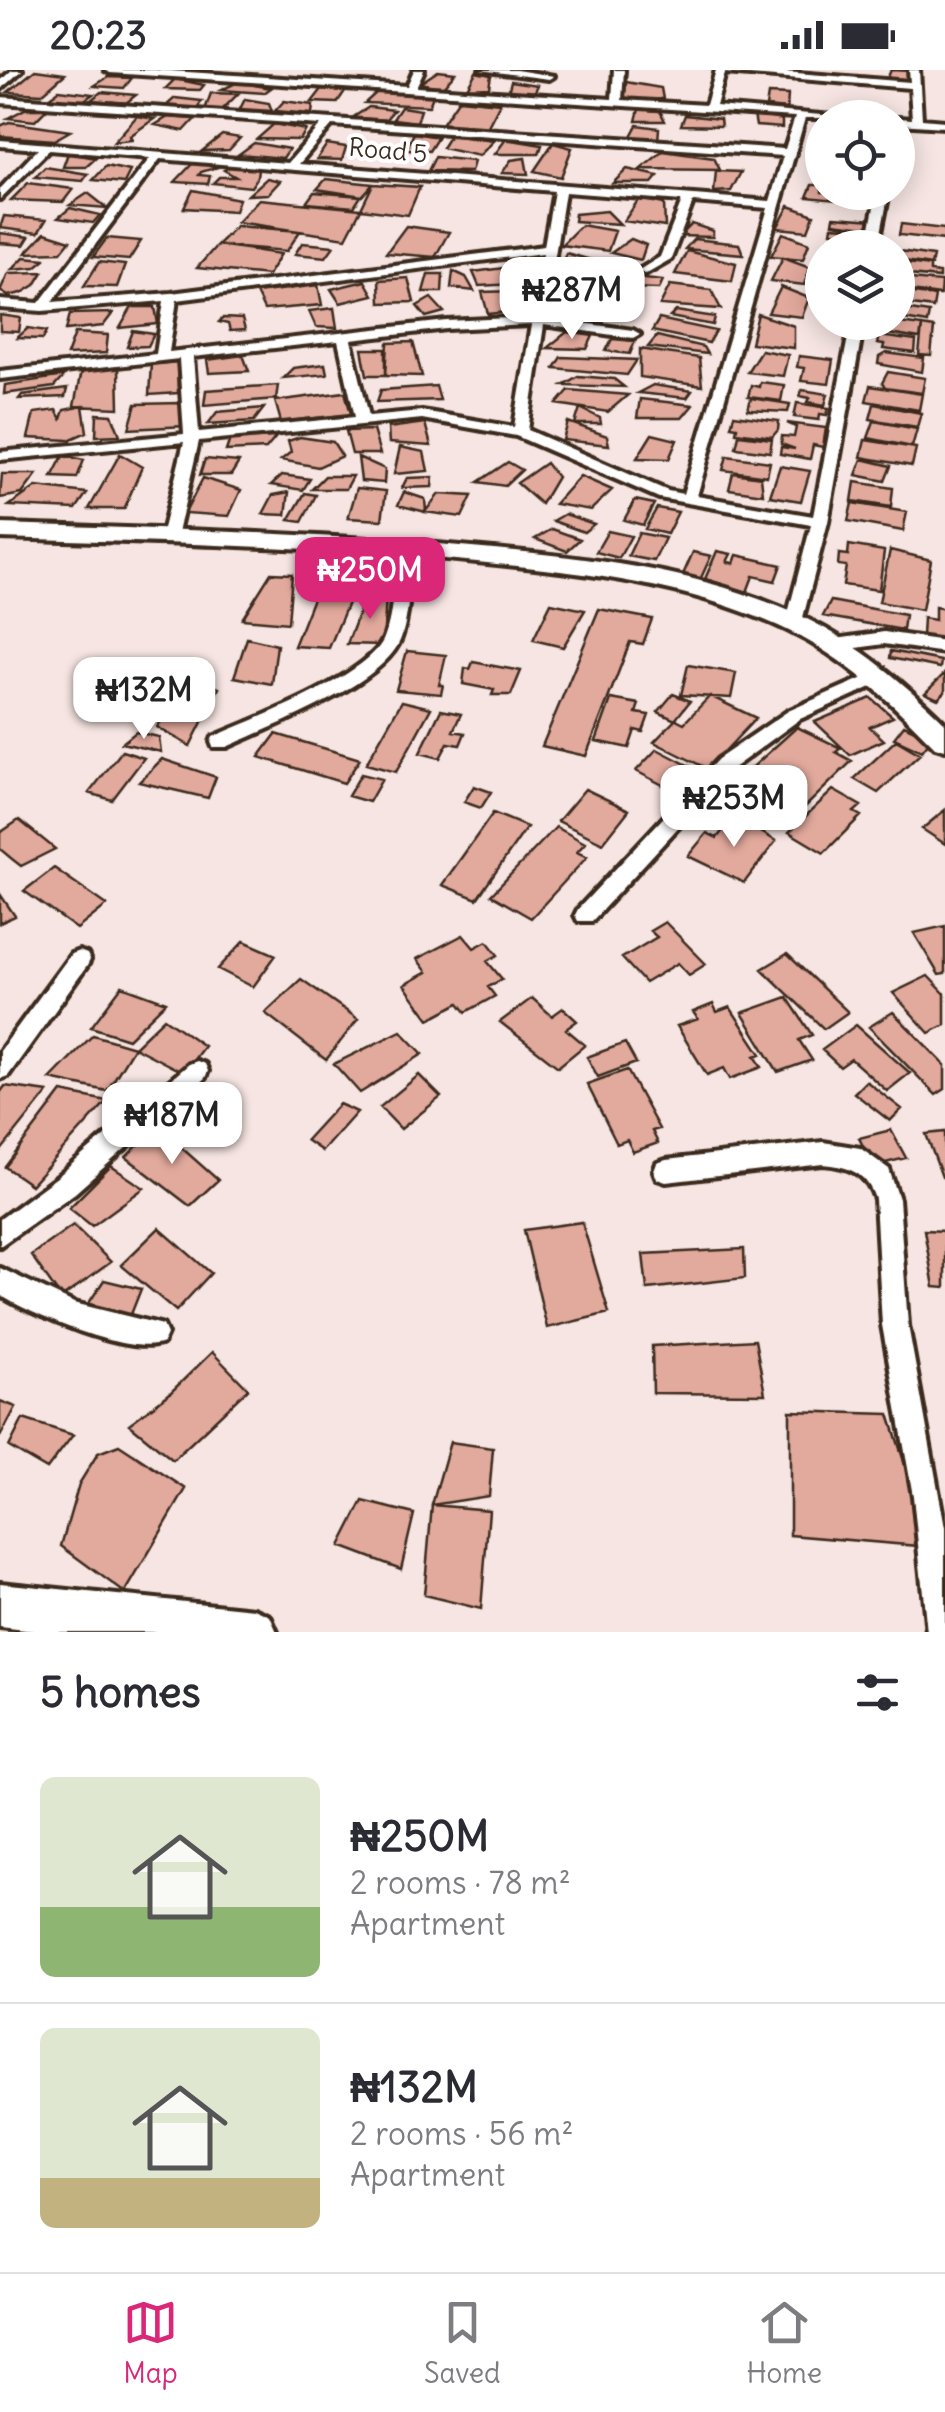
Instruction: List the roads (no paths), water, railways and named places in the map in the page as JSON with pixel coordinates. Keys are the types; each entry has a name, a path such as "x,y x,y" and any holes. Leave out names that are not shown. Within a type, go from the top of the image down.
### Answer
{"street":[{"path":"0,87 17,70"},
{"path":"110,70 805,114"},
{"path":"348,85 357,70"},
{"path":"410,90 419,70"},
{"path":"485,70 549,73 546,100"},
{"path":"617,104 620,70"},
{"path":"710,108 721,70 820,74 914,85"},
{"path":"914,70 917,122 945,124"},
{"path":"442,105 449,93"},
{"path":"0,100 791,153"},
{"path":"688,500 801,114"},
{"path":"426,129 434,117"},
{"path":"292,164 328,122"},
{"name":"Road 5","path":"0,143 773,205"},
{"path":"0,196 47,146"},
{"path":"42,307 158,155"},
{"path":"520,432 540,321 546,249 560,188"},
{"path":"644,270 665,259 689,197"},
{"path":"0,304 42,307 172,297 546,249"},
{"path":"162,354 172,297"},
{"path":"0,376 162,354 186,356 343,336 540,321 633,334"},
{"path":"343,336 363,419"},
{"path":"794,626 820,522 855,340"},
{"path":"169,536 192,440 186,356"},
{"path":"0,456 192,440 363,419 439,417 520,432 634,485 688,500 820,522"},
{"path":"0,531 404,546 573,565 671,584 768,613 836,645 878,677 945,740"},
{"path":"220,742 318,696 369,666 391,644 404,546"},
{"path":"836,645 884,638 945,647"},
{"path":"585,915 725,764 794,715 878,677"},
{"path":"0,1069 79,960"},
{"path":"0,1234 66,1186 198,1071"},
{"path":"666,1171 823,1153 852,1156 880,1177 887,1199 896,1325 928,1496 942,1632"},
{"path":"0,1280 35,1303 78,1319 154,1334"},
{"path":"0,1605 254,1632"}]}
